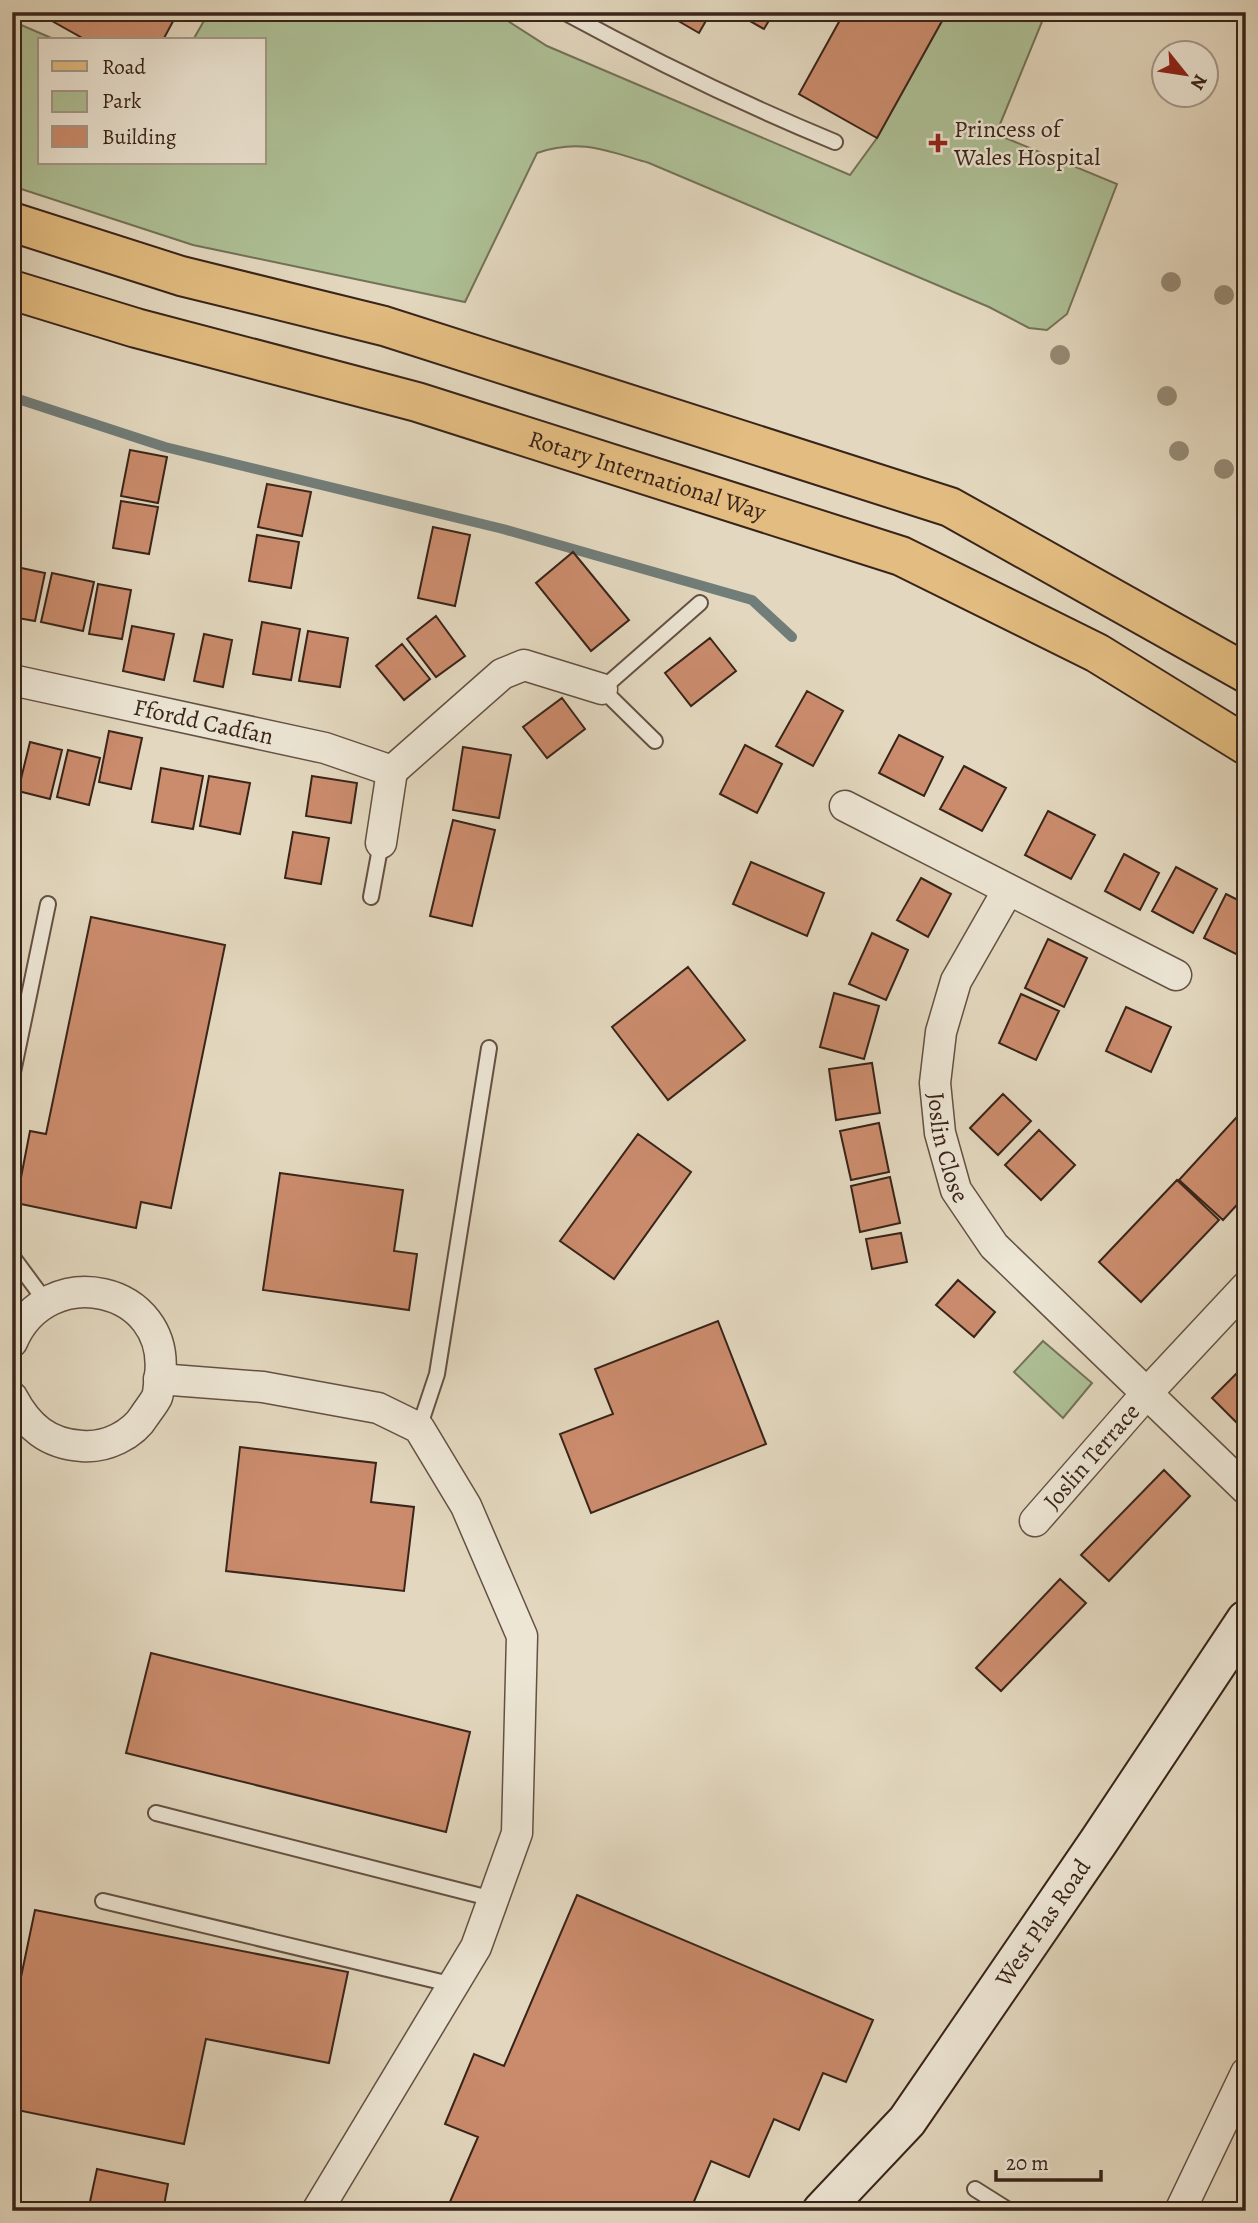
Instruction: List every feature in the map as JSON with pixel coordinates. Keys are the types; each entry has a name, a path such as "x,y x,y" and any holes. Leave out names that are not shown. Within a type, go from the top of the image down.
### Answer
{"main road":[{"path":"12,222 181,276 384,326 950,507 1246,673"},
{"name":"Rotary International Way","path":"12,290 135,328 417,402 901,556 1097,653 1246,745"}],"street":[{"path":"382,843 393,771 502,674 524,665 602,689"},
{"name":"Ffordd Cadfan","path":"12,680 325,748 393,771"},
{"path":"845,806 1176,975"},
{"name":"Joslin Close","path":"1008,890 956,981 942,1032 935,1083 940,1133 957,1190 994,1246 1246,1489"},
{"name":"Joslin Terrace","path":"1035,1521 1147,1393 1246,1287"},
{"path":"12,1342 19,1327 37,1307 61,1294 88,1291 115,1297 137,1311 154,1333 162,1359 157,1396 139,1424 117,1440 90,1447 67,1445 42,1434 22,1416 12,1397"},
{"path":"159,1379 263,1387 378,1408 419,1428 466,1506 522,1636 517,1833 476,1947 317,2211"},
{"name":"West Plas Road","path":"822,2211 907,2121 1099,1842 1246,1620"},
{"path":"1180,2211 1246,2073"}],"lane":[{"path":"564,12 629,47 835,142"},
{"path":"655,741 602,689 700,603"},
{"path":"371,897 382,843"},
{"path":"12,1077 48,904"},
{"path":"419,1428 437,1374 489,1048"},
{"path":"12,1256 46,1302"},
{"path":"156,1813 493,1899"},
{"path":"103,1901 454,1985"},
{"path":"975,2189 1010,2211"}],"green space":[{"path":"209,12 499,12 508,21 547,46 850,175 877,138 947,12 1046,12 996,134 1117,184 1067,314 1047,330 1029,328 989,307 649,163 581,146 537,153 465,302 193,245 12,186 12,21 51,38 38,38 38,164 266,164 266,38 194,38"},
{"path":"1043,1341 1092,1383 1063,1418 1014,1372"}],"building":[{"path":"36,12 178,12 164,38 82,38"},
{"path":"663,12 711,12 699,33"},
{"path":"734,12 774,12 764,29"},
{"path":"827,12 947,12 877,138 799,94 840,20"},
{"path":"12,404 20,405 12,441"},
{"path":"130,450 167,457 158,503 121,496"},
{"path":"267,484 311,492 302,536 258,527"},
{"path":"121,501 158,507 149,554 113,548"},
{"path":"433,527 470,535 455,606 418,598"},
{"path":"257,535 299,542 291,588 249,581"},
{"path":"573,552 629,620 591,651 536,583"},
{"path":"12,566 45,573 35,621 12,617"},
{"path":"52,573 94,582 83,631 41,622"},
{"path":"98,584 131,590 122,639 89,634"},
{"path":"436,616 465,656 436,677 407,639"},
{"path":"262,622 300,629 291,680 253,674"},
{"path":"132,626 174,634 164,680 123,671"},
{"path":"308,631 348,638 340,687 299,681"},
{"path":"204,634 232,640 223,687 194,681"},
{"path":"710,638 736,671 691,706 665,673"},
{"path":"402,644 430,679 404,700 376,666"},
{"path":"807,691 843,711 813,766 776,746"},
{"path":"562,698 585,729 547,758 523,727"},
{"path":"109,731 142,738 131,789 99,782"},
{"path":"899,735 943,757 924,796 879,773"},
{"path":"30,742 62,750 50,799 18,791"},
{"path":"745,745 782,764 757,813 720,794"},
{"path":"463,747 511,755 499,818 453,810"},
{"path":"68,750 100,758 89,805 57,797"},
{"path":"964,766 1006,788 982,831 940,809"},
{"path":"161,768 203,776 193,829 152,822"},
{"path":"209,776 250,783 240,834 200,826"},
{"path":"312,776 357,783 351,823 306,816"},
{"path":"1048,811 1095,835 1071,879 1025,855"},
{"path":"453,820 495,830 472,926 430,916"},
{"path":"293,832 329,838 321,884 285,878"},
{"path":"1124,854 1159,873 1140,910 1105,891"},
{"path":"751,862 824,893 807,936 733,904"},
{"path":"1176,867 1217,889 1193,933 1152,911"},
{"path":"921,878 951,894 928,937 897,920"},
{"path":"1226,894 1246,904 1246,959 1204,938"},
{"path":"91,917 225,945 171,1208 141,1202 136,1228 16,1203 30,1131 46,1134"},
{"path":"872,933 908,950 886,1000 849,984"},
{"path":"1048,939 1087,958 1064,1007 1025,988"},
{"path":"688,967 745,1040 668,1100 612,1027"},
{"path":"834,993 879,1006 864,1059 820,1047"},
{"path":"1021,994 1059,1011 1036,1060 999,1043"},
{"path":"1126,1007 1171,1027 1151,1072 1106,1051"},
{"path":"872,1063 880,1113 836,1120 829,1069"},
{"path":"1003,1094 1031,1121 998,1155 970,1128"},
{"path":"1246,1107 1246,1195 1223,1220 1179,1180"},
{"path":"879,1123 889,1172 851,1180 840,1131"},
{"path":"1039,1130 1075,1165 1041,1200 1005,1165"},
{"path":"638,1134 691,1172 614,1279 560,1241"},
{"path":"280,1173 403,1190 394,1251 417,1254 409,1310 263,1290"},
{"path":"890,1177 900,1223 860,1232 851,1186"},
{"path":"1177,1180 1219,1220 1141,1302 1099,1262"},
{"path":"901,1233 907,1262 872,1269 866,1239"},
{"path":"958,1280 995,1312 974,1337 936,1305"},
{"path":"718,1321 766,1444 591,1513 560,1434 613,1414 595,1369"},
{"path":"1246,1364 1246,1420 1240,1426 1212,1398"},
{"path":"240,1447 376,1463 371,1502 414,1507 404,1591 226,1571"},
{"path":"1164,1470 1190,1496 1109,1581 1081,1555"},
{"path":"1060,1579 1086,1603 1001,1691 976,1668"},
{"path":"151,1653 470,1732 446,1832 126,1753"},
{"path":"577,1895 873,2020 846,2082 823,2073 799,2130 774,2119 749,2177 711,2161 690,2211 446,2211 478,2137 445,2124 474,2054 504,2066"},
{"path":"35,1910 348,1972 329,2063 206,2039 184,2144 12,2109 12,2020"},
{"path":"97,2169 168,2184 163,2211 88,2211"}],"waterway":[{"path":"12,397 165,447 503,529 752,600 792,637"}],"place":[{"name":"Princess of Wales Hospital","path":"938,143"}]}
